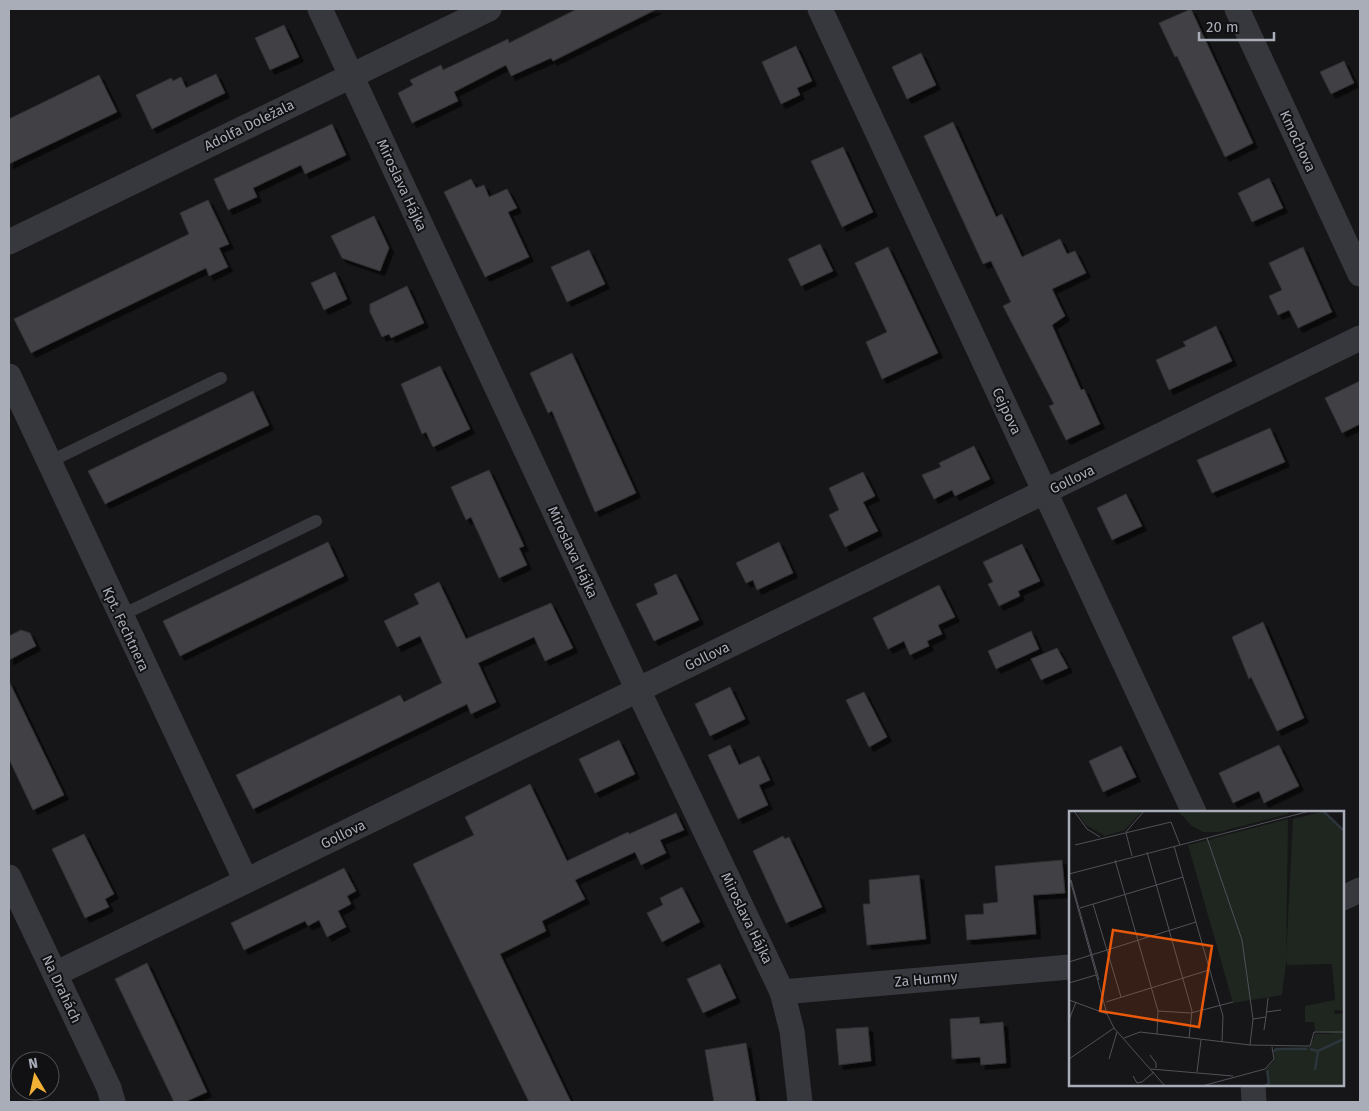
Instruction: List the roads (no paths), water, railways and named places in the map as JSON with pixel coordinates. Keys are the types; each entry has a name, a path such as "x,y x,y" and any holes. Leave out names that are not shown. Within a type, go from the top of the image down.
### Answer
{"street":[{"name":"Miroslava Hájka","path":"320,9 638,690 782,992 792,1031 800,1102"},
{"name":"Adolfa Doležala","path":"9,242 490,9"},
{"name":"Cejpova","path":"820,9 1194,811"},
{"name":"Kmochova","path":"1237,9 1360,274"},
{"name":"Gollova","path":"55,974 1360,338"},
{"name":"Kpt. Fechtnera","path":"9,376 246,881"},
{"name":"Na Drahách","path":"9,877 109,1088 112,1102"},
{"path":"1344,898 1360,890"},
{"name":"Za Humny","path":"782,992 1069,966"},
{"path":"1253,1086 1254,1102"}],"lane":[{"path":"49,462 222,378"},
{"path":"120,616 316,521"}]}
